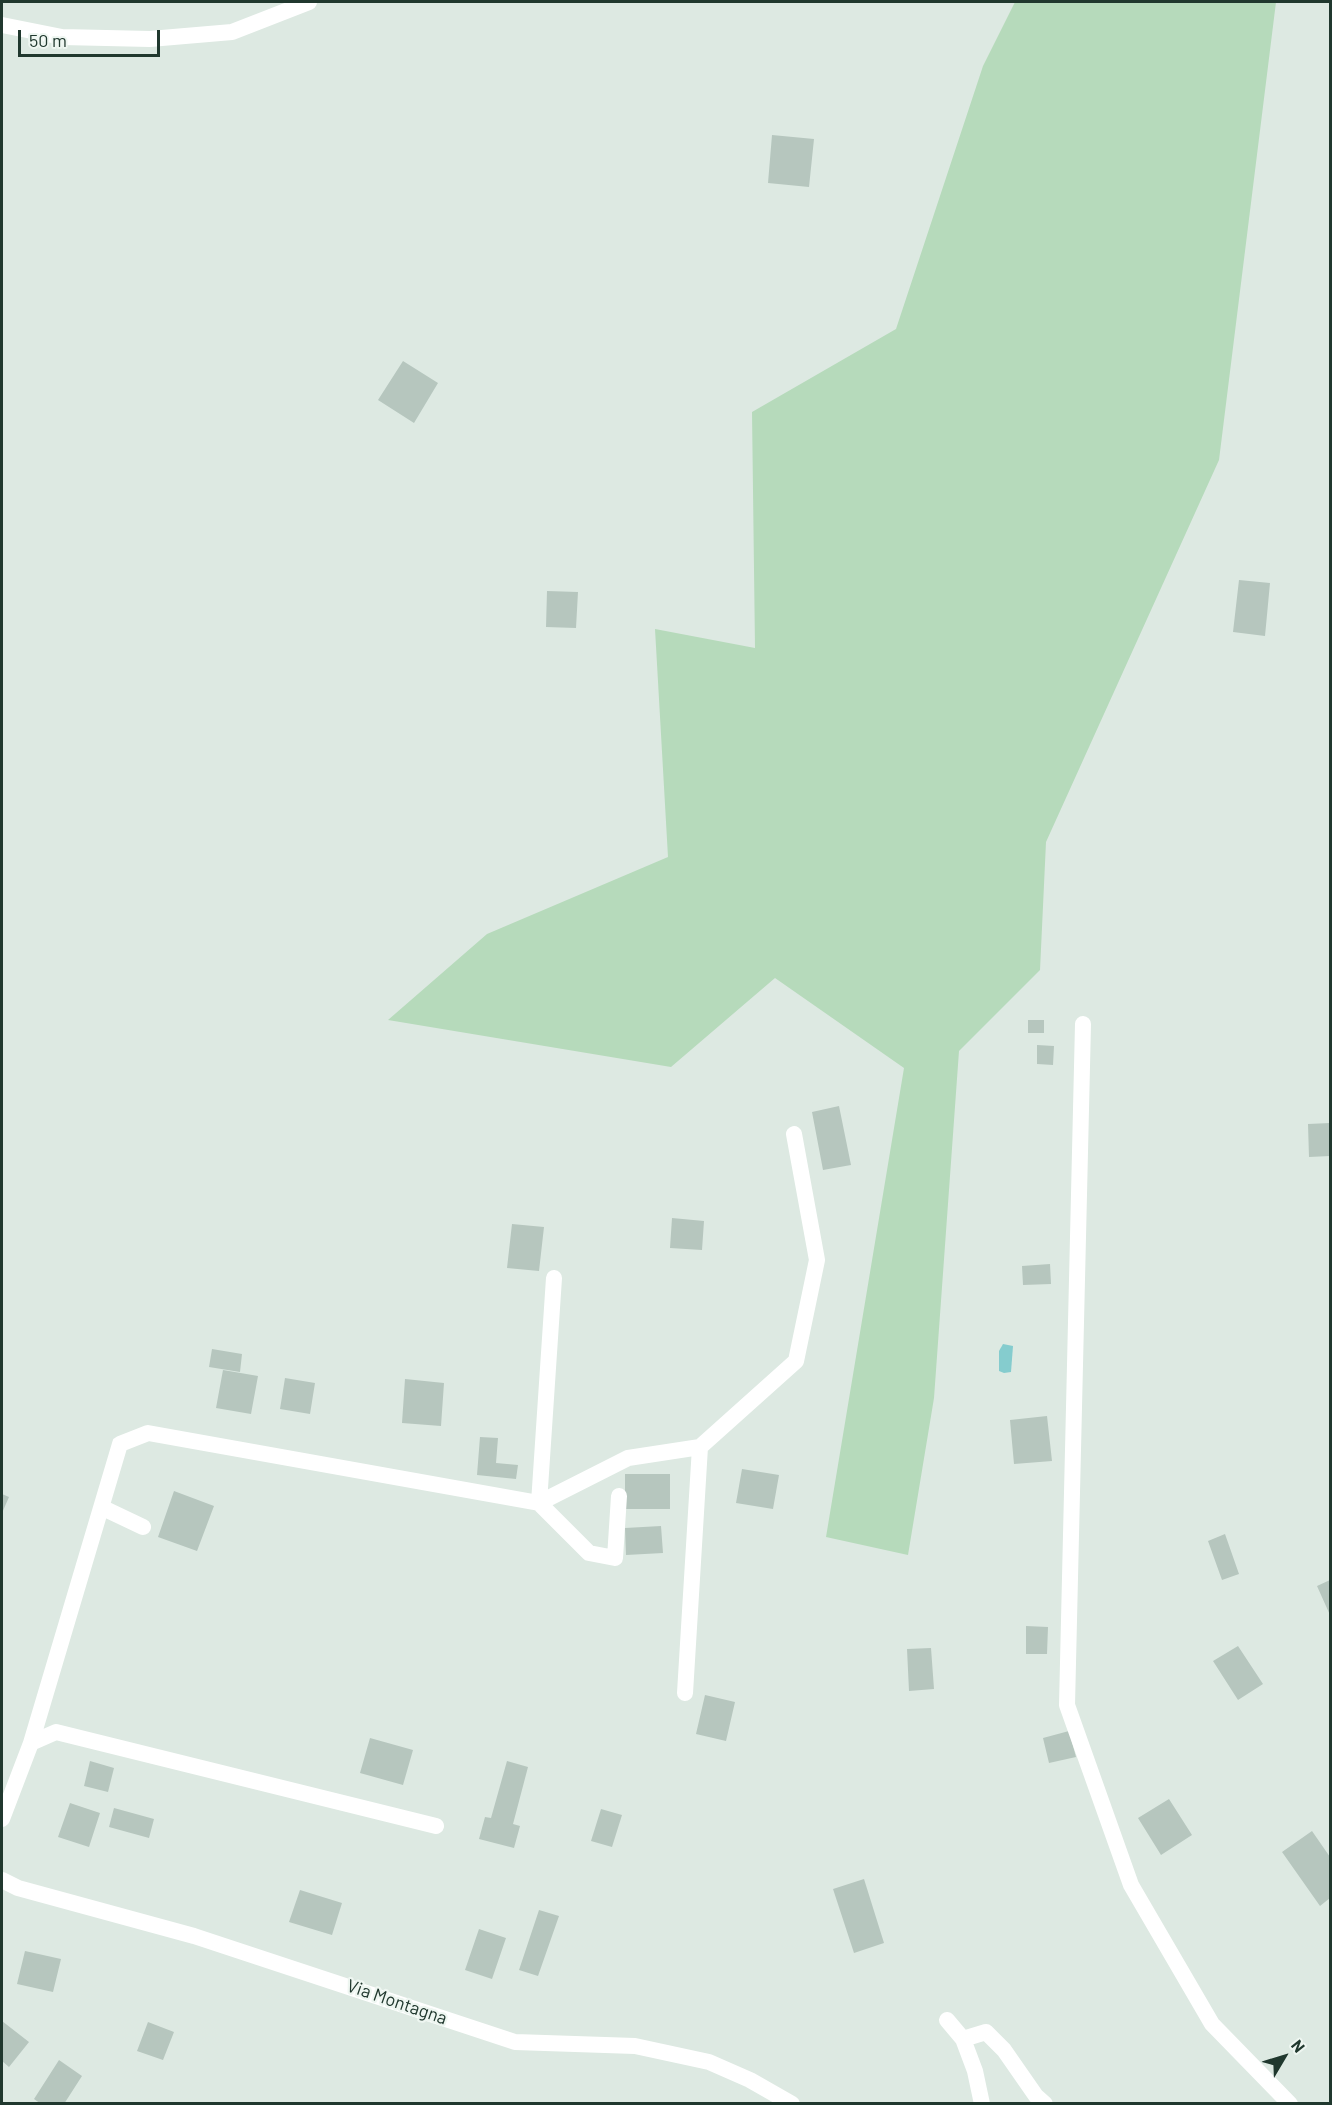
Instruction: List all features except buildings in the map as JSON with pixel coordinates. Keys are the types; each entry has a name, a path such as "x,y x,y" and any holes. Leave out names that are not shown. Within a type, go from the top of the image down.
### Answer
{"street":[{"path":"2,25 62,37 150,39 232,32 309,2"},
{"path":"1083,1024 1067,1705 1131,1885 1212,2025 1290,2103"},
{"path":"539,1503 627,1458 700,1447 796,1361 816,1260 794,1134"},
{"path":"539,1503 554,1278"},
{"path":"2,1819 31,1743 120,1444 148,1432 539,1503 589,1552 615,1558 619,1496"},
{"path":"685,1693 700,1447"},
{"path":"102,1508 143,1527"},
{"path":"31,1743 56,1732 436,1826"},
{"name":"Via Montagna","path":"2,1880 18,1887 194,1936 515,2042 635,2046 709,2062 750,2080 792,2103"},
{"path":"947,2020 963,2039 975,2071 982,2103"},
{"path":"963,2039 986,2032 1004,2050 1036,2096 1046,2103"}],"green space":[{"path":"1015,2 1276,2 1219,460 1046,842 1040,970 959,1051 934,1398 908,1555 826,1537 904,1068 775,978 671,1067 388,1020 487,934 668,857 655,629 755,648 752,412 896,329 983,66"}],"water":[{"path":"1003,1344 1013,1346 1011,1372 999,1371 999,1351"}]}
